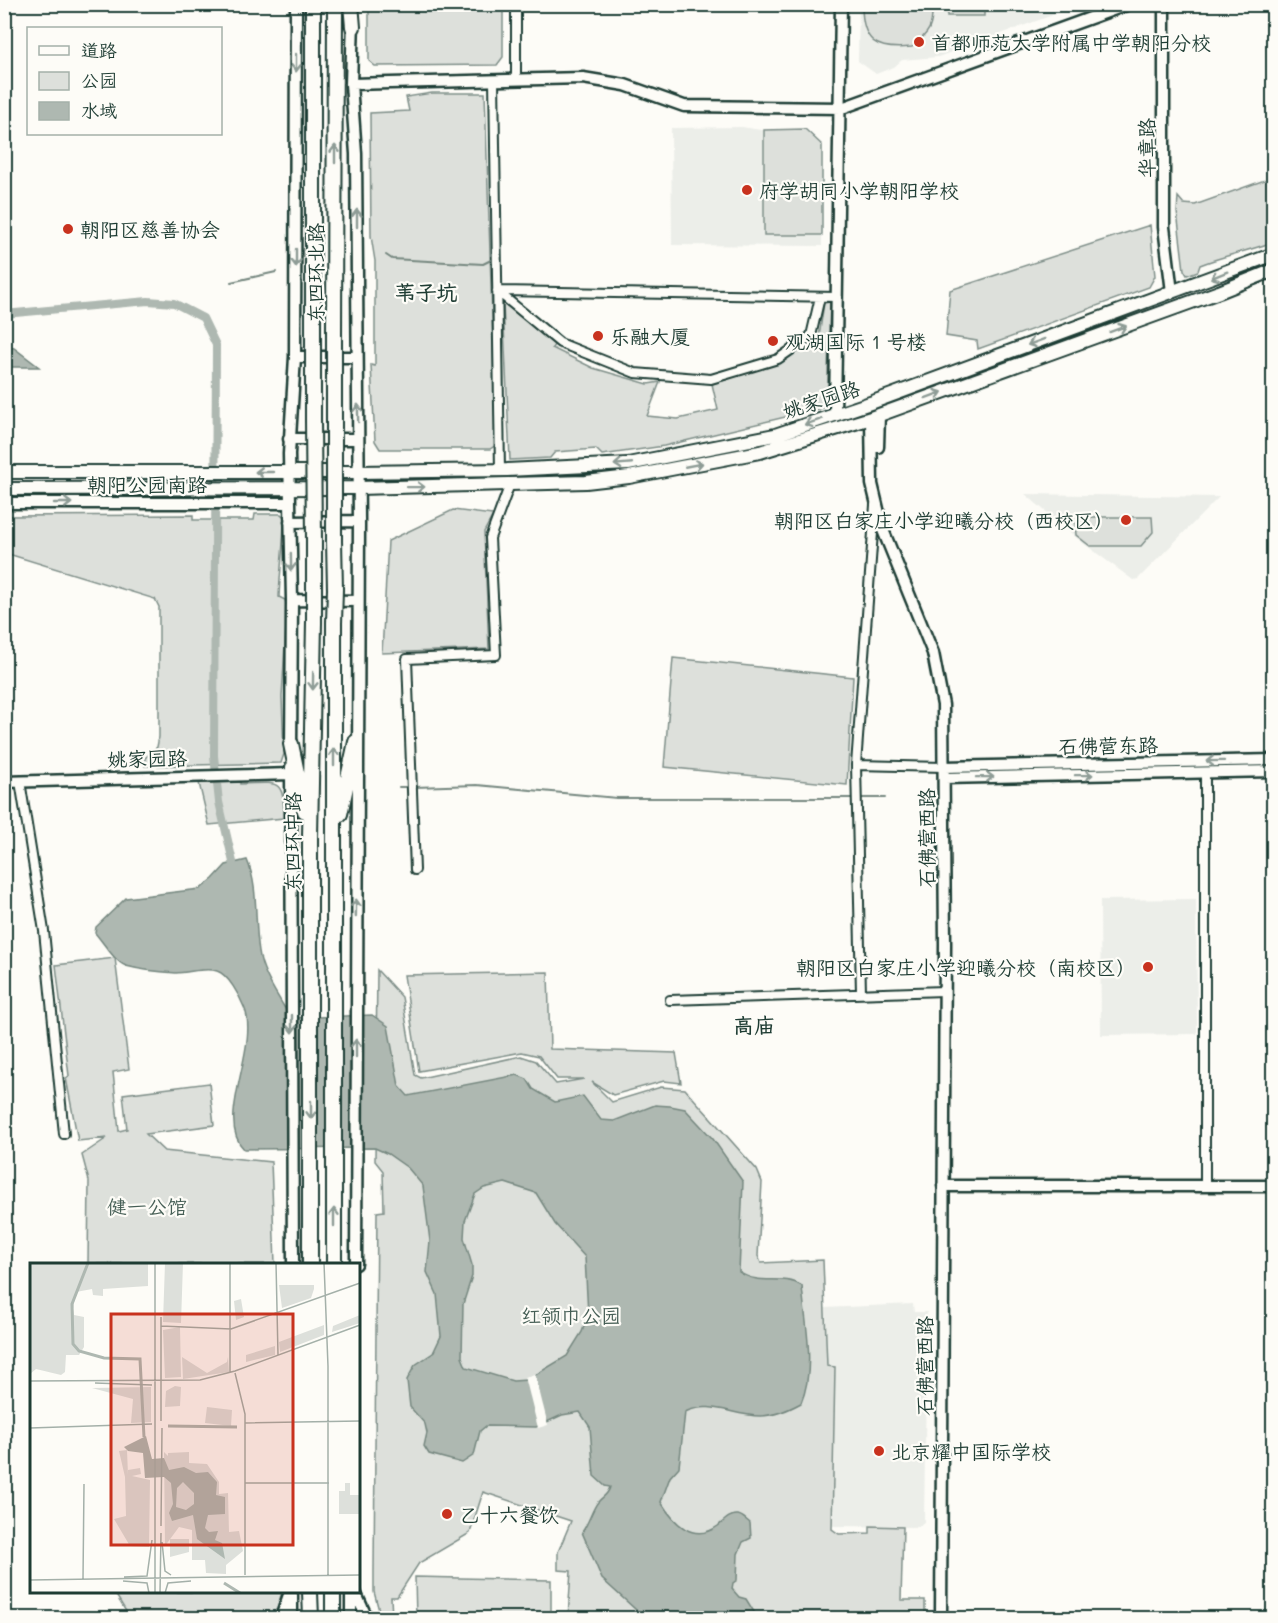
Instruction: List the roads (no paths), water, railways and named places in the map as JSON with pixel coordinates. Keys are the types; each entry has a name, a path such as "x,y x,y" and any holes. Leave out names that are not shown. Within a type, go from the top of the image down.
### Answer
{"highway":[{"name":"东四环北路","path":"313,419 314,4"},
{"name":"东四环北路","path":"334,837 335,4"},
{"path":"352,4 353,27"},
{"name":"东四环中路","path":"310,1263 313,419"},
{"path":"334,1263 334,837 356,742"},
{"path":"291,744 310,837"},
{"path":"310,1593 311,1618"},
{"path":"333,1593 333,1618"}],"main road":[{"name":"姚家园路","path":"289,472 500,470 628,464 775,435 1274,254"},
{"name":"姚家园路","path":"289,489 586,482 687,467 760,452 875,417 1274,270"},
{"name":"朝阳公园南路","path":"4,472 289,472"},
{"name":"朝阳公园南路","path":"4,489 289,489"}],"street":[{"name":"东四环北路","path":"289,489 289,440 296,357 296,4"},
{"path":"516,4 516,79"},
{"path":"835,415 842,4"},
{"path":"351,84 516,79 604,80 684,106 842,108 1129,4"},
{"name":"华章路","path":"1164,4 1164,227 1172,292"},
{"path":"353,27 351,84 356,154 359,521 356,742 356,1263"},
{"path":"494,80 500,470"},
{"path":"497,291 837,297"},
{"path":"497,291 560,343 635,373 711,379 778,359 811,336 820,297"},
{"path":"296,357 357,357"},
{"name":"石佛营西路","path":"875,417 872,484 876,501 883,530 935,661 943,705 944,1186 941,1618"},
{"path":"289,440 358,439"},
{"path":"415,870 407,658 496,655 490,538 510,484"},
{"name":"东四环中路","path":"289,489 292,600 293,1263"},
{"path":"861,993 855,765 871,534 876,501"},
{"name":"朝阳公园南路","path":"4,503 289,503"},
{"path":"290,522 359,521"},
{"path":"292,600 358,601"},
{"name":"石佛营东路","path":"944,772 1274,760"},
{"path":"855,765 944,772"},
{"name":"石佛营东路","path":"944,772 1274,771"},
{"path":"1205,772 1205,1186"},
{"name":"姚家园路","path":"4,782 291,774"},
{"path":"20,781 44,931 64,1134"},
{"path":"670,1000 944,991"},
{"path":"944,1186 1274,1186"},
{"path":"281,1618 291,1593"},
{"path":"291,1593 292,1618"},
{"path":"351,1618 353,1593"},
{"path":"354,1593 367,1618"}],"water":[{"path":"4,346 14,348 39,367 5,367"},
{"path":"247,860 253,882 261,960 267,977 290,1018 372,1015 388,1026 399,1086 408,1096 517,1075 527,1079 533,1089 555,1102 583,1096 601,1120 614,1121 655,1105 685,1109 713,1139 743,1182 739,1272 755,1279 787,1280 802,1286 808,1345 808,1375 801,1403 776,1414 750,1415 713,1408 685,1412 679,1467 670,1477 661,1502 678,1524 692,1532 709,1531 735,1515 741,1516 750,1523 751,1538 743,1542 738,1554 737,1580 733,1583 732,1589 739,1597 746,1599 754,1612 762,1618 645,1618 602,1579 582,1532 596,1505 607,1494 610,1487 605,1486 594,1476 590,1427 580,1412 562,1415 536,1427 486,1426 480,1431 474,1455 462,1463 429,1454 424,1446 427,1433 425,1424 410,1407 407,1380 415,1365 433,1353 441,1336 437,1294 427,1272 430,1241 423,1186 408,1168 375,1148 244,1149 236,1136 234,1120 248,1023 244,1007 233,986 225,976 212,970 176,973 126,966 113,956 95,933 96,927 126,898 200,889 226,865","holes":["505,1183 536,1193 555,1224 585,1257 588,1315 582,1332 567,1356 527,1380 513,1381 466,1367 462,1357 463,1304 472,1276 472,1265 464,1238 465,1221 475,1194 484,1188"]}],"waterway":[{"path":"386,255 392,259 483,264 491,260"},
{"path":"231,282 276,272"},
{"path":"4,314 148,301 174,303 203,318 216,345 214,756 219,802 233,862"},
{"path":"414,787 477,785 617,798 885,798"},
{"path":"399,787 409,787"}],"place":[{"name":"首都师范大学附属中学朝阳分校","path":"919,42"},
{"name":"府学胡同小学朝阳学校","path":"747,190"},
{"name":"朝阳区慈善协会","path":"68,229"},
{"name":"乐融大厦","path":"598,336"},
{"name":"观湖国际 1 号楼","path":"773,341"},
{"name":"朝阳区白家庄小学迎曦分校（西校区）","path":"1126,520"},
{"name":"朝阳区白家庄小学迎曦分校（南校区）","path":"1148,967"},
{"name":"北京耀中国际学校","path":"879,1451"},
{"name":"乙十六餐饮","path":"447,1514"}],"district":[{"name":"苇子坑","path":"426,291"},
{"name":"高庙","path":"754,1024"}],"park label":[{"name":"健一公馆","path":"147,1206"},
{"name":"红领巾公园","path":"571,1315"}]}
